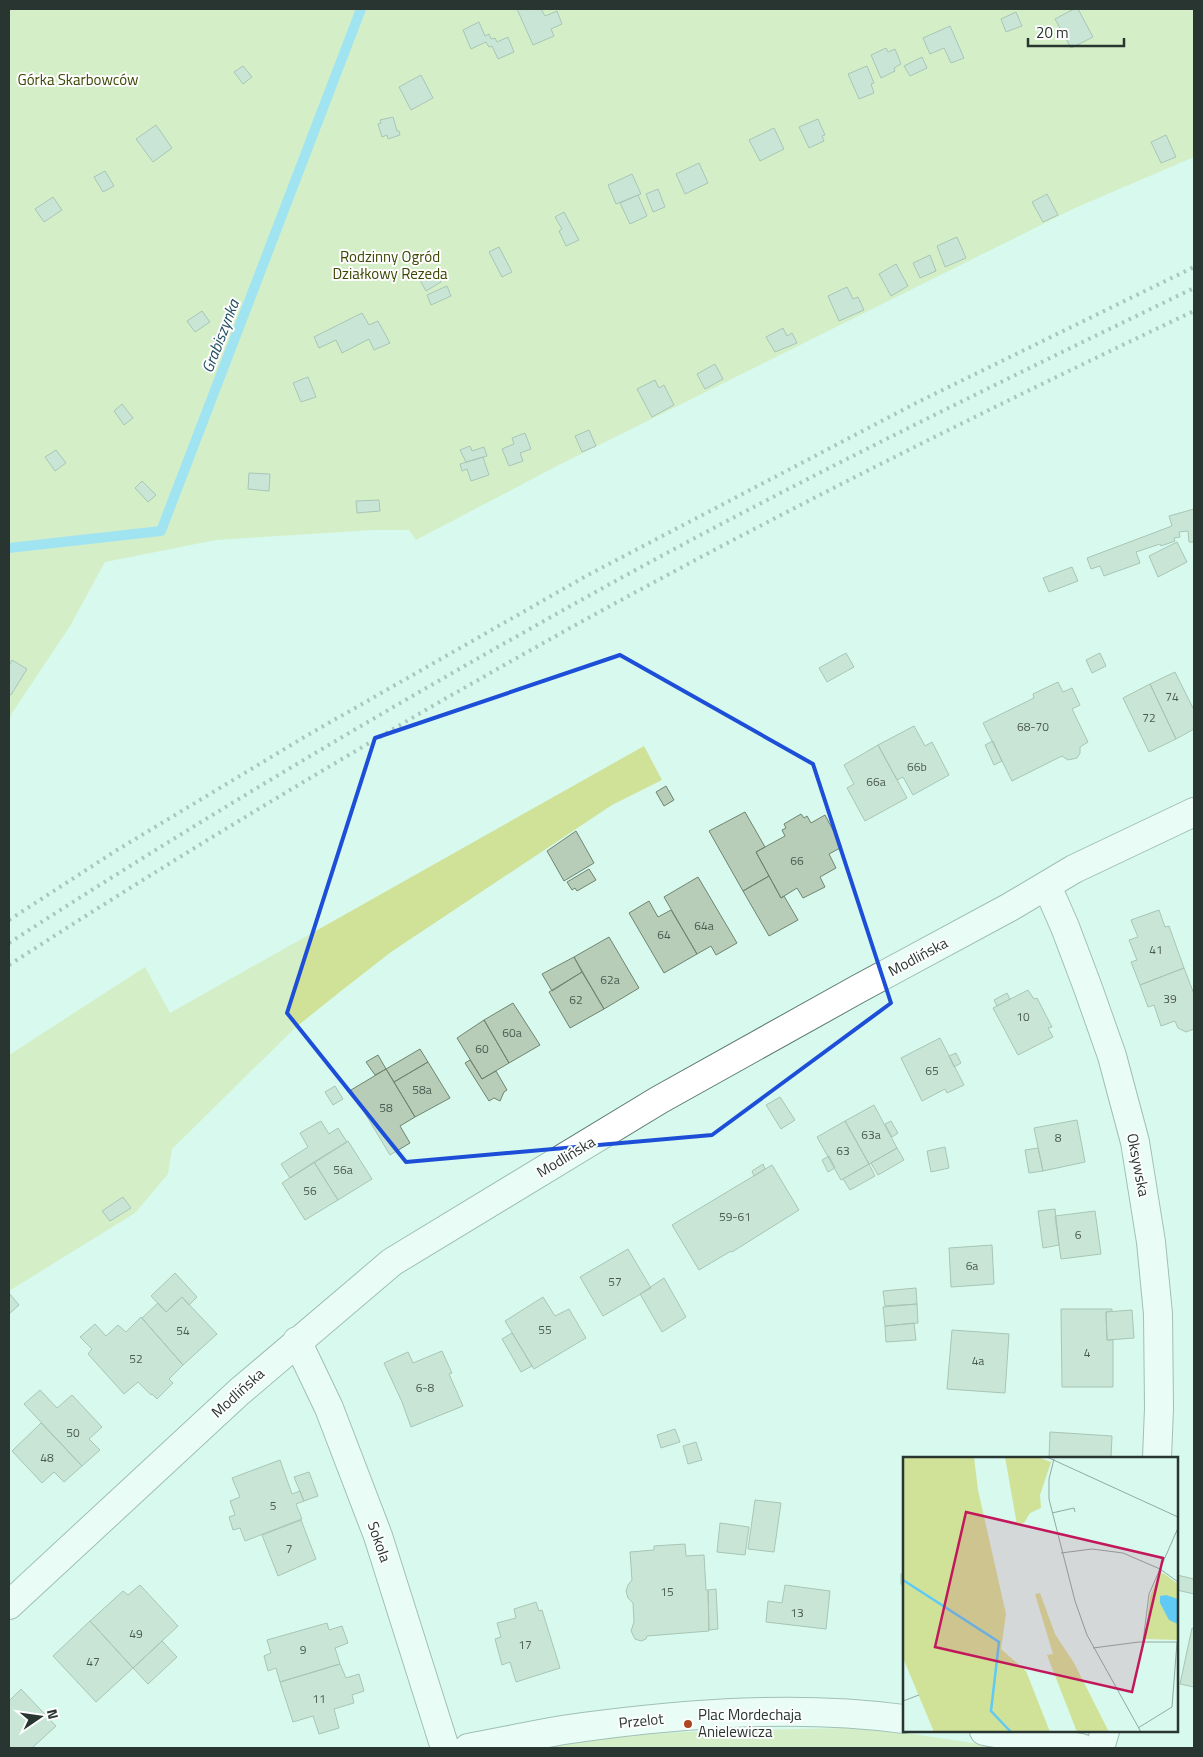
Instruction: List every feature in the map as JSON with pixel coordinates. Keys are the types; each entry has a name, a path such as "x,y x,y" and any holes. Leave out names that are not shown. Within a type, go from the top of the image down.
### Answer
{"street":[{"name":"Modlińska","path":"9,1605 239,1392 392,1262 659,1100 1047,886 1074,869 1194,812"},
{"name":"Oksywska","path":"1047,886 1066,926 1112,1056 1135,1142 1151,1242 1158,1314 1159,1408 1157,1457"},
{"name":"Sokola","path":"297,1342 329,1408 378,1536 445,1748"},
{"name":"Przelot","path":"468,1748 583,1727 694,1716 781,1712 864,1714 903,1719"},
{"path":"990,1732 1081,1748"},
{"path":"1100,1748 1105,1732"}],"highlighted area":[{"path":"620,655 813,764 891,1003 712,1135 406,1162 287,1013 375,738"}],"green space":[{"name":"Rodzinny Ogród Działkowy Rezeda","path":"9,9 1194,9 1194,157 1075,208 555,467 416,540 409,530 374,530 216,540 105,562 70,626 12,713 9,721"},
{"path":"644,746 662,780 612,805 391,952 341,991 296,1027 172,1149 168,1174 135,1213 9,1291 9,1055 145,967 170,1013"},
{"path":"845,1728 913,1734 1006,1748 546,1748 617,1736 704,1731"}],"building":[{"path":"517,9 541,9 545,16 557,11 562,24 551,29 554,36 533,45"},
{"path":"1074,9 1078,9 1093,37 1071,48 1055,19"},
{"path":"1016,12 1022,26 1006,32 1001,19"},
{"path":"479,22 485,36 489,34 491,39 495,38 497,42 508,37 514,52 498,59 492,46 489,47 486,42 471,49 463,30"},
{"path":"950,26 964,58 951,63 944,48 930,54 923,38"},
{"path":"886,48 888,52 895,49 901,64 894,68 895,71 881,78 871,55"},
{"path":"922,57 927,68 910,76 904,66"},
{"path":"243,66 252,77 243,84 234,72"},
{"path":"867,66 874,83 871,84 874,93 859,99 848,74"},
{"path":"421,75 433,98 411,110 399,87"},
{"path":"393,117 400,135 388,139 387,135 382,137 378,124 381,123 380,120"},
{"path":"818,119 825,135 822,136 824,141 809,148 799,127"},
{"path":"156,125 172,148 153,162 136,139"},
{"path":"774,128 784,149 760,161 749,140"},
{"path":"1166,135 1176,157 1161,163 1151,142"},
{"path":"699,163 708,183 685,194 676,174"},
{"path":"105,171 114,186 103,192 94,177"},
{"path":"632,174 641,194 616,204 608,185"},
{"path":"658,189 665,207 653,212 646,194"},
{"path":"1047,194 1058,215 1043,222 1032,202"},
{"path":"638,195 647,216 630,224 620,203"},
{"path":"53,197 62,210 44,222 35,209"},
{"path":"564,212 579,240 566,246 559,231 562,229 555,217"},
{"path":"957,237 966,258 945,267 937,246"},
{"path":"499,247 512,272 502,277 489,252"},
{"path":"930,255 936,271 920,278 913,263"},
{"path":"896,264 908,286 891,296 879,274"},
{"path":"435,271 441,282 426,291 420,280"},
{"path":"447,286 451,296 431,305 427,295"},
{"path":"847,287 853,299 858,297 864,310 839,321 828,296"},
{"path":"202,311 210,322 195,332 187,321"},
{"path":"362,313 369,325 378,321 390,343 374,350 369,339 342,353 336,340 319,348 314,337"},
{"path":"783,328 787,336 792,333 797,343 775,352 766,337"},
{"path":"715,364 723,379 705,389 697,374"},
{"path":"308,377 316,397 301,402 293,383"},
{"path":"655,380 659,388 664,385 674,405 652,417 637,389"},
{"path":"122,404 133,418 124,425 114,411"},
{"path":"589,430 596,446 582,452 575,436"},
{"path":"525,433 531,449 520,453 523,461 509,466 502,449 514,444 512,438"},
{"path":"470,446 472,451 484,447 487,456 466,462 460,450"},
{"path":"56,450 66,463 55,471 45,457"},
{"path":"483,457 489,475 471,481 467,469 462,471 460,464"},
{"path":"249,473 270,474 269,491 248,489"},
{"path":"142,481 156,495 148,502 135,488"},
{"path":"379,500 380,511 357,513 356,501"},
{"path":"1194,509 1194,542 1189,542 1188,531 1179,532 1180,537 1174,538 1175,541 1136,552 1140,563 1104,576 1100,566 1091,569 1087,558 1172,526 1169,516"},
{"path":"1177,542 1187,562 1158,577 1149,556"},
{"path":"1072,567 1078,581 1049,592 1043,578"},
{"path":"846,653 854,667 827,682 819,668"},
{"path":"1100,653 1106,666 1092,673 1086,660"},
{"path":"12,660 27,669 11,695 9,694 9,666"},
{"path":"1175,672 1194,710 1194,729 1176,739 1150,684"},
{"path":"1058,682 1063,692 1072,688 1080,705 1072,709 1088,742 1080,747 1080,753 1077,758 1068,760 1062,756 1012,781 983,723 1034,698 1033,694"},
{"path":"1150,684 1176,739 1149,752 1123,698"},
{"path":"914,726 925,746 932,742 949,775 913,795 903,777 897,780 878,745"},
{"path":"993,741 1002,761 994,765 985,745"},
{"path":"878,745 907,798 865,821 847,788 854,784 844,765"},
{"path":"666,786 674,800 664,806 656,792"},
{"path":"745,812 765,847 756,852 769,876 743,891 709,831"},
{"path":"801,814 804,818 807,816 811,823 825,815 842,847 829,854 836,868 820,877 825,887 803,898 797,888 781,898 756,852 785,836 782,830 786,828 784,824"},
{"path":"576,831 594,863 564,881 547,851"},
{"path":"589,869 596,880 577,891 575,888 572,890 567,882"},
{"path":"769,876 781,898 784,896 798,920 769,936 743,891"},
{"path":"698,877 737,943 716,955 711,946 697,954 664,897"},
{"path":"649,901 658,917 671,910 697,954 664,973 629,913"},
{"path":"1159,910 1165,927 1169,926 1184,968 1140,985 1131,962 1137,960 1129,940 1138,937 1131,920"},
{"path":"609,937 639,988 604,1009 574,957"},
{"path":"574,957 582,972 552,991 542,974"},
{"path":"1184,968 1194,994 1194,1029 1186,1032 1178,1028 1175,1021 1161,1026 1154,1005 1148,1007 1140,985"},
{"path":"582,972 604,1009 570,1028 549,992"},
{"path":"1028,990 1034,999 1037,998 1052,1027 1048,1028 1053,1037 1018,1055 993,1008"},
{"path":"1007,993 1010,999 997,1006 994,1000"},
{"path":"513,1003 540,1045 509,1063 484,1020"},
{"path":"484,1020 509,1063 482,1079 457,1038"},
{"path":"940,1038 964,1085 947,1093 945,1089 922,1101 901,1058"},
{"path":"420,1049 428,1062 394,1082 386,1069"},
{"path":"956,1053 961,1063 954,1067 949,1056"},
{"path":"378,1055 386,1069 375,1075 366,1062"},
{"path":"470,1060 482,1079 496,1071 507,1090 500,1101 494,1098 489,1101 465,1063"},
{"path":"428,1062 450,1098 415,1117 394,1082"},
{"path":"386,1069 415,1117 400,1126 410,1143 390,1155 351,1090"},
{"path":"335,1086 343,1099 333,1105 325,1092"},
{"path":"780,1097 795,1120 781,1129 766,1105"},
{"path":"874,1105 897,1148 869,1164 845,1121"},
{"path":"1077,1120 1085,1162 1043,1171 1034,1128"},
{"path":"321,1121 329,1134 338,1128 347,1142 290,1178 281,1164 308,1147 300,1133"},
{"path":"845,1121 869,1164 841,1180 817,1137"},
{"path":"891,1121 898,1133 892,1137 885,1124"},
{"path":"348,1141 372,1179 338,1200 314,1162"},
{"path":"945,1147 949,1168 931,1172 927,1151"},
{"path":"897,1148 904,1160 878,1175 871,1163"},
{"path":"1038,1148 1043,1171 1029,1173 1025,1150"},
{"path":"829,1156 835,1168 828,1172 822,1160"},
{"path":"314,1162 338,1200 305,1220 282,1183"},
{"path":"763,1164 765,1169 754,1176 752,1171"},
{"path":"869,1164 875,1176 850,1190 843,1179"},
{"path":"772,1165 799,1210 732,1252 699,1270 672,1225"},
{"path":"123,1197 131,1208 110,1221 102,1211"},
{"path":"1055,1209 1059,1245 1043,1248 1038,1211"},
{"path":"1095,1211 1101,1254 1061,1259 1055,1216"},
{"path":"992,1245 994,1284 951,1287 949,1248"},
{"path":"628,1249 651,1288 603,1316 580,1277"},
{"path":"175,1273 197,1297 189,1305 182,1297 166,1312 151,1296"},
{"path":"664,1278 686,1317 662,1332 640,1294"},
{"path":"916,1288 917,1304 885,1306 883,1291"},
{"path":"9,1293 19,1305 9,1314"},
{"path":"182,1297 217,1334 183,1365 142,1318 158,1303 166,1312"},
{"path":"543,1297 555,1316 569,1309 586,1338 534,1369 505,1321"},
{"path":"917,1304 918,1323 885,1326 883,1307"},
{"path":"1061,1309 1112,1309 1112,1311 1106,1312 1107,1340 1113,1340 1113,1387 1062,1387"},
{"path":"1132,1310 1134,1338 1107,1340 1106,1312"},
{"path":"141,1317 183,1365 169,1379 173,1383 157,1399 138,1382 124,1394 88,1354 92,1349 80,1337 95,1324 106,1336 118,1325 126,1332"},
{"path":"914,1323 916,1340 886,1342 885,1326"},
{"path":"952,1330 1009,1334 1005,1393 947,1389"},
{"path":"512,1333 532,1366 521,1372 502,1339"},
{"path":"442,1351 452,1373 449,1374 463,1406 411,1427 384,1363 408,1352 413,1363"},
{"path":"40,1390 57,1408 72,1395 102,1427 89,1439 100,1450 82,1466 24,1404"},
{"path":"41,1423 82,1466 64,1482 54,1472 42,1483 12,1451"},
{"path":"675,1429 680,1442 661,1448 657,1435"},
{"path":"1050,1432 1112,1436 1111,1457 1049,1457"},
{"path":"696,1442 702,1460 688,1464 683,1446"},
{"path":"280,1460 292,1494 300,1491 304,1501 296,1504 302,1519 245,1541 240,1528 233,1530 229,1517 235,1515 230,1501 240,1497 232,1478"},
{"path":"309,1472 318,1496 304,1501 294,1477"},
{"path":"755,1500 781,1503 774,1552 748,1549"},
{"path":"301,1520 316,1559 278,1576 262,1535"},
{"path":"720,1523 749,1527 745,1555 717,1552"},
{"path":"685,1544 686,1556 704,1555 706,1590 708,1590 709,1631 647,1636 646,1639 641,1641 635,1639 631,1631 634,1622 633,1603 628,1598 626,1591 632,1580 630,1552 654,1550 654,1546"},
{"path":"903,1572 903,1587 901,1583 901,1574"},
{"path":"1178,1575 1194,1579 1194,1594 1178,1590"},
{"path":"140,1585 178,1626 133,1668 90,1621 123,1591 128,1595"},
{"path":"785,1585 830,1591 826,1629 766,1622 768,1601 782,1603"},
{"path":"716,1589 718,1629 709,1630 708,1590"},
{"path":"536,1602 539,1611 542,1610 560,1668 516,1682 510,1662 502,1665 495,1639 501,1637 497,1623 516,1618 514,1609"},
{"path":"90,1621 133,1668 96,1702 53,1656"},
{"path":"327,1623 329,1630 342,1626 348,1643 335,1648 340,1664 280,1682 276,1668 268,1671 264,1656 271,1653 267,1640"},
{"path":"1192,1628 1194,1629 1194,1687 1180,1684"},
{"path":"162,1641 177,1657 148,1684 133,1668"},
{"path":"340,1664 346,1678 359,1674 364,1691 352,1695 354,1703 334,1709 339,1728 319,1734 313,1716 293,1722 280,1682"},
{"path":"21,1689 56,1726 32,1748 9,1748 9,1701"}],"waterway":[{"name":"Grabiszynka","path":"9,548 161,531 361,9"}],"railway":[{"path":"9,920 117,850 306,736 586,576 916,403 1194,267"},
{"path":"9,943 137,862 331,744 462,667 610,584 858,453 1194,288"},
{"path":"9,965 145,878 283,794 563,632 876,466 1194,311"}],"place":[{"name":"Plac Mordechaja Anielewicza","path":"688,1724"}],"park label":[{"name":"Górka Skarbowców","path":"78,80"}]}
